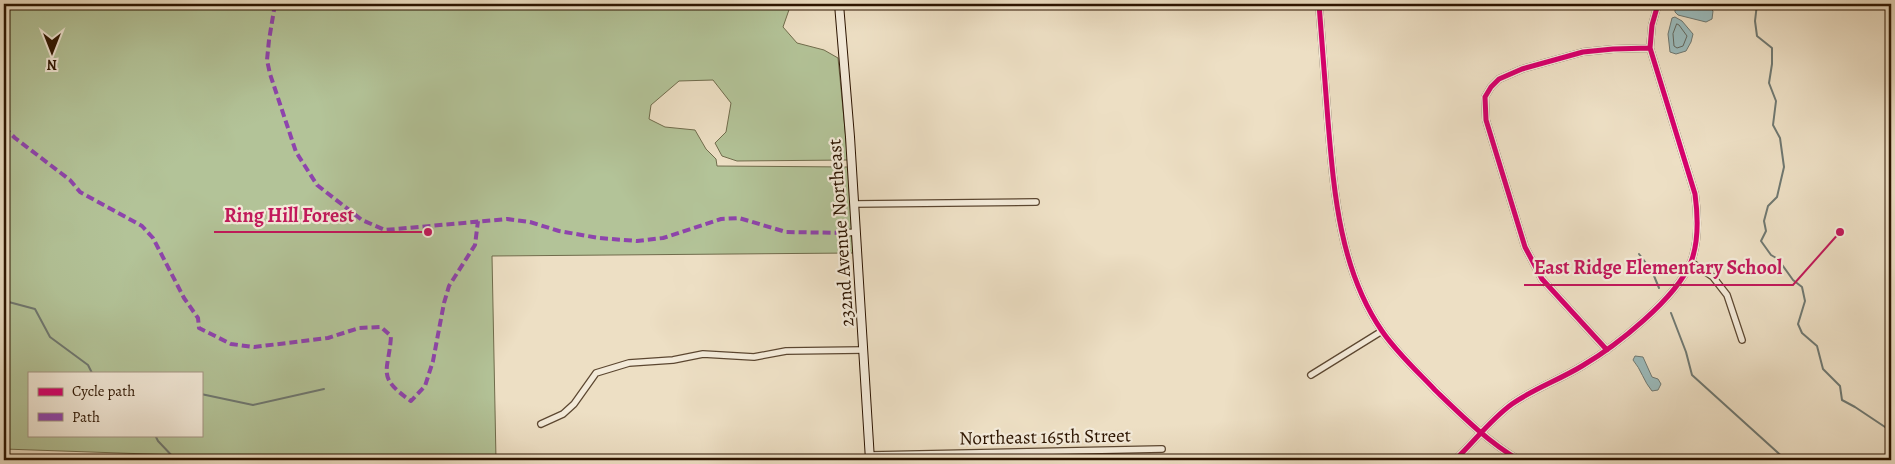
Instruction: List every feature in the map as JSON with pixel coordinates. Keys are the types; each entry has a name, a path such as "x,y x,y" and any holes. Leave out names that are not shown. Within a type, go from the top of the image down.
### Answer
{"street":[{"name":"232nd Avenue Northeast","path":"839,4 870,458"},
{"path":"1319,4 1336,203 1346,253 1361,294 1382,331 1409,363 1491,441 1519,460"},
{"path":"1455,460 1499,414 1513,403 1581,367 1607,350 1667,298 1691,262 1698,214 1695,194 1650,48 1652,25 1658,4"},
{"path":"1607,350 1542,279 1528,254 1515,218 1486,120 1485,96 1499,79 1522,69 1584,52 1650,48"},
{"path":"854,204 1036,202"},
{"path":"845,233 856,232"},
{"path":"1691,262 1713,277 1727,295 1742,340"},
{"path":"1311,374 1382,331"},
{"path":"541,424 563,414 574,404 596,373 629,363 673,360 703,354 754,357 786,351 863,350"},
{"name":"Northeast 165th Street","path":"870,458 1162,449"}],"green space":[{"path":"4,4 791,4 783,27 797,43 824,50 838,58 848,160 737,161 722,156 715,143 726,132 731,103 713,80 679,81 651,105 649,119 665,127 695,130 706,149 716,159 717,166 848,167 853,253 492,256 496,460 321,460 4,449"}],"water":[{"path":"1675,4 1707,4 1713,11 1712,19 1706,22 1678,15 1675,12"},
{"path":"1675,17 1682,21 1693,34 1686,51 1676,54 1670,52 1668,34 1672,18"},
{"path":"1635,356 1643,357 1652,377 1658,379 1661,384 1658,390 1652,391 1649,387 1633,360"}],"waterway":[{"path":"1757,4 1755,21 1757,36 1772,48 1769,83 1776,101 1773,125 1780,138 1784,167 1777,197 1768,206 1764,221 1766,231 1761,241 1771,255 1778,259 1793,280 1802,287 1805,301 1798,324 1802,333 1817,346 1823,369 1840,386 1842,400 1891,431"},
{"path":"1639,254 1652,271 1659,288"},
{"path":"4,296 5,301 35,309 50,337 88,365 92,372"},
{"path":"1671,313 1686,352 1692,375 1786,460"},
{"path":"202,394 253,405 324,389"},
{"path":"156,436 176,460"}],"marked path":[{"path":"275,4 267,60 296,152 317,185 362,220 385,230 507,219 530,222 559,231 599,238 637,241 663,238 721,219 739,218 786,232 845,233"},
{"path":"4,127 15,138 70,180 80,192 142,226 153,238 184,298 198,318 199,328 231,344 254,347 328,338 359,328 381,327 391,336 387,366 388,379 400,393 411,401 425,386 433,361 449,286 475,245 478,221"}],"cycle path":[{"path":"1319,4 1333,176 1348,257 1357,283 1382,331 1401,354 1475,428 1519,460"},
{"path":"1455,460 1489,424 1512,404 1582,366 1611,347 1644,320 1672,291 1691,262 1694,254 1697,228 1695,194 1650,48 1652,25 1658,4"},
{"path":"1607,350 1542,279 1525,247 1486,120 1485,97 1499,79 1522,69 1583,52 1650,48"}],"place":[{"name":"Ring Hill Forest","path":"428,232"},
{"name":"East Ridge Elementary School","path":"1840,232"}]}
